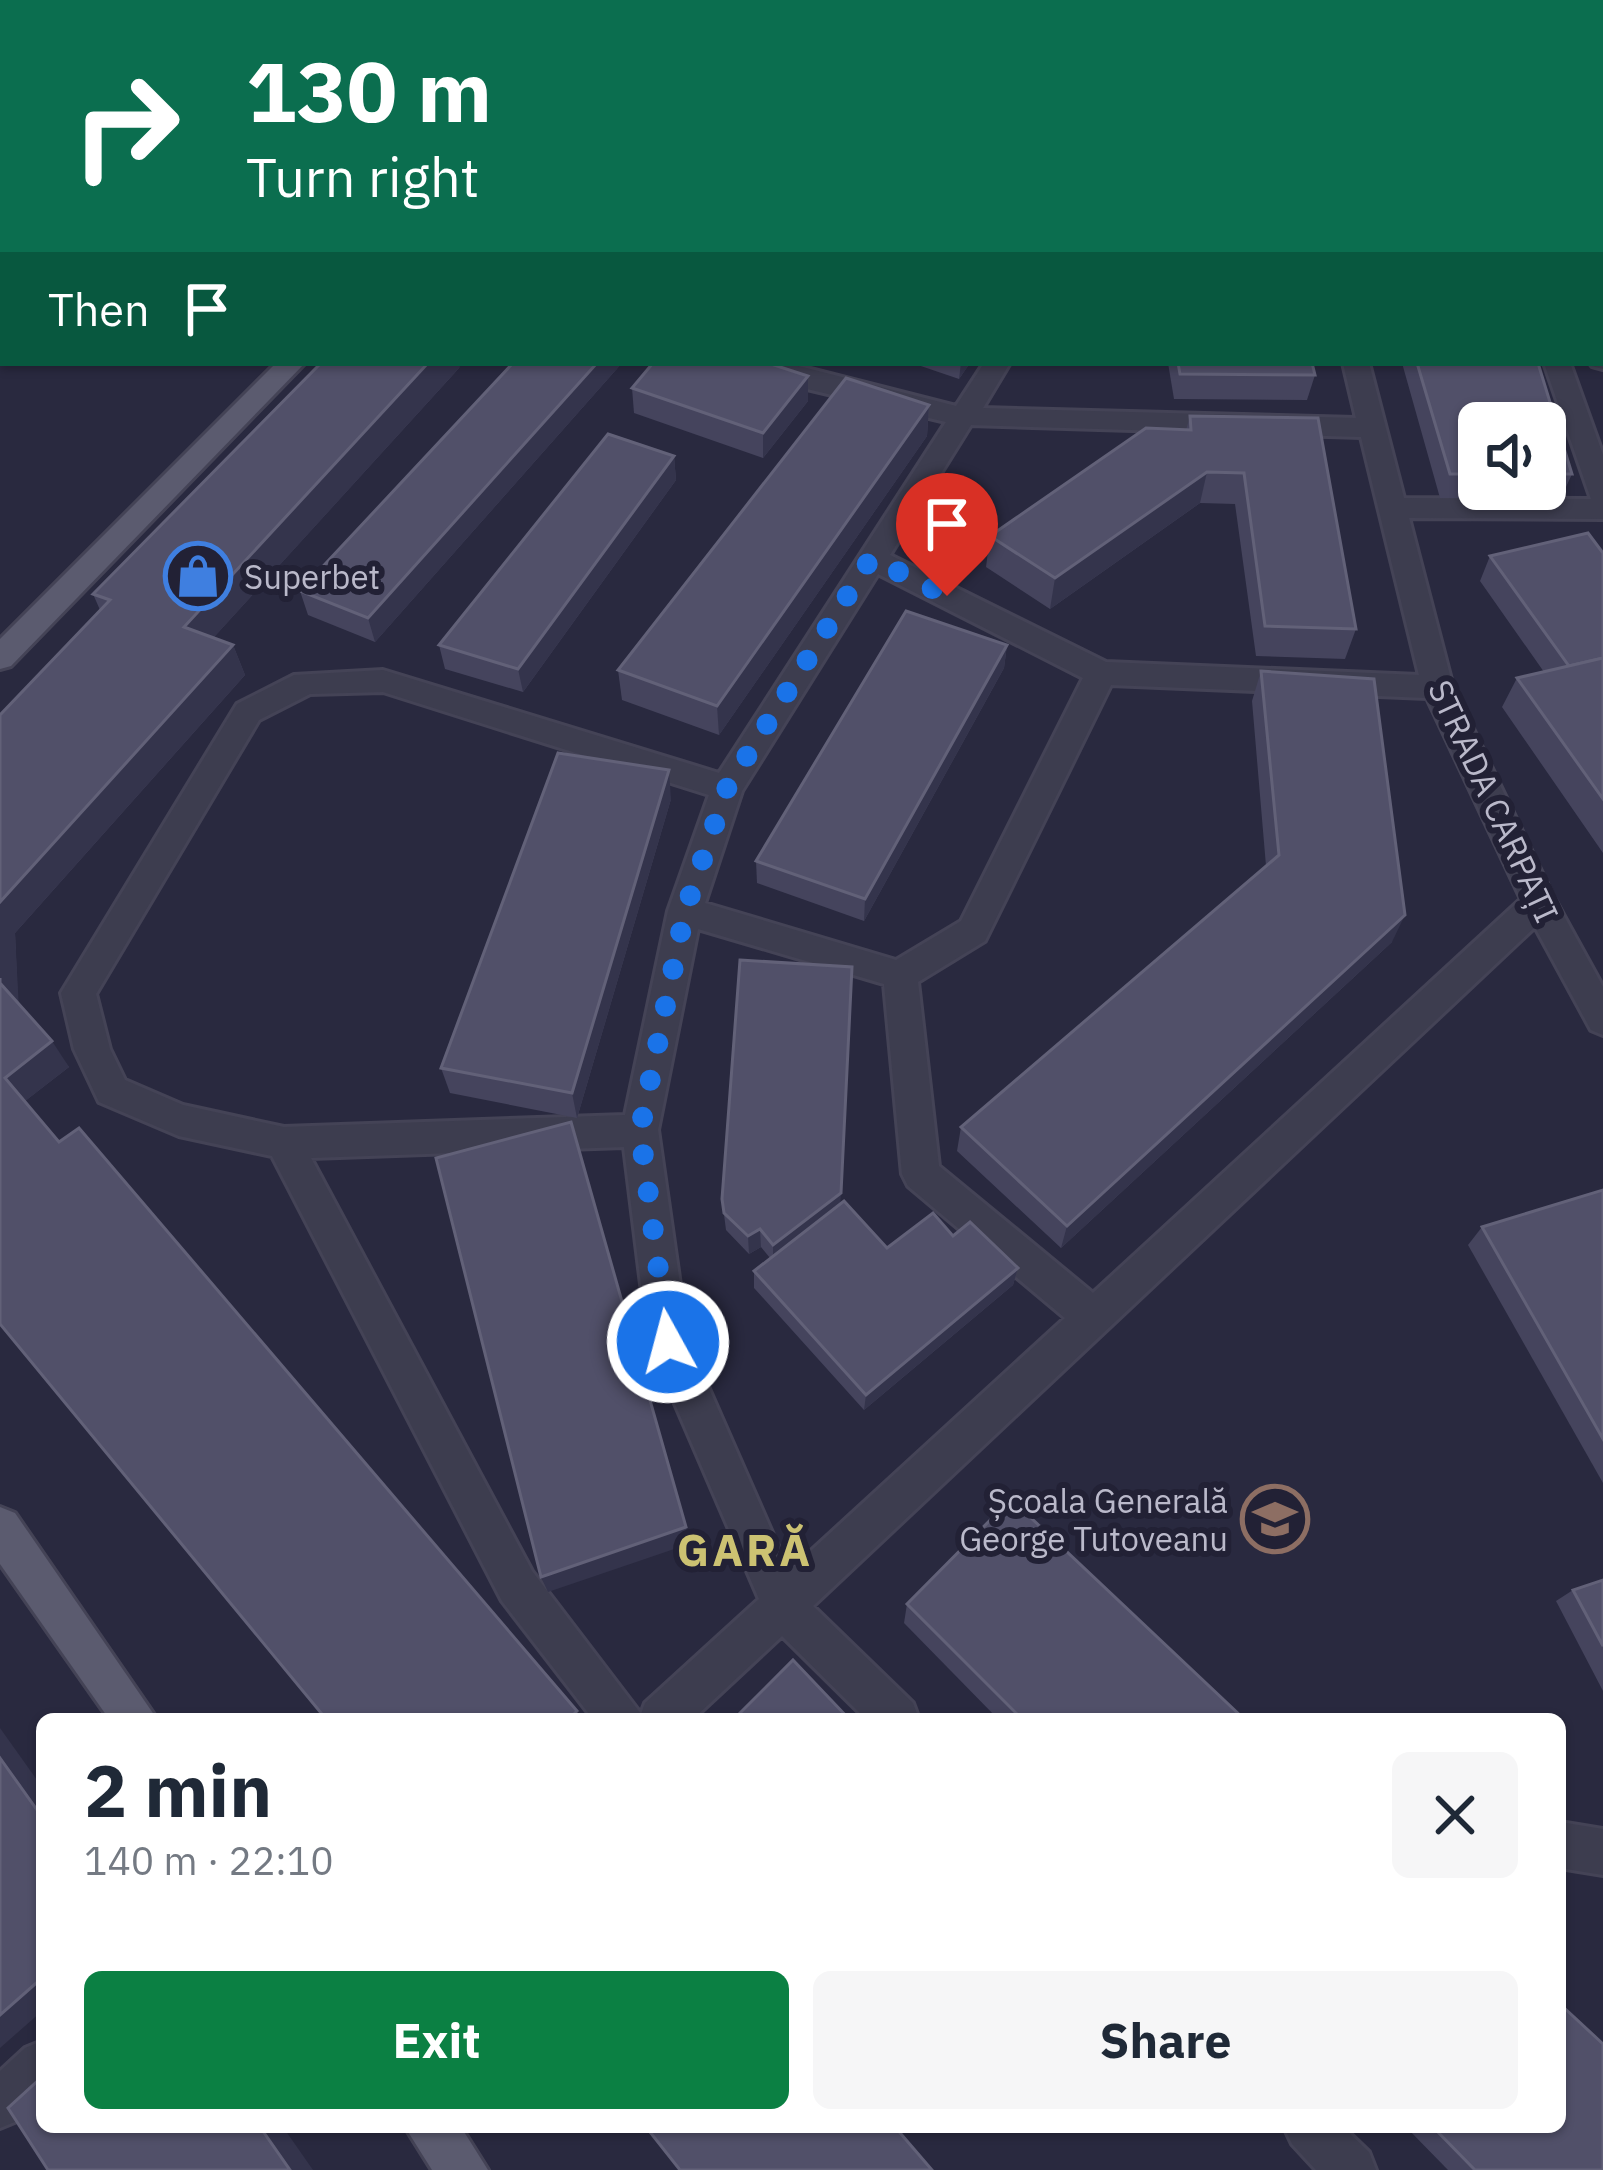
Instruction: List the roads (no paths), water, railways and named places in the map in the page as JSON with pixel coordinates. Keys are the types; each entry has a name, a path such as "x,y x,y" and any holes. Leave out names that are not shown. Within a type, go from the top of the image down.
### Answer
{"main road":[{"path":"0,658 289,366"},
{"path":"0,1528 131,1713"},
{"path":"435,2133 463,2170"}],"street":[{"path":"769,366 817,383 961,416 1370,428"},
{"path":"891,1713 784,1608 668,1342 640,1130 685,911 727,788 995,366"},
{"name":"STRADA CARPAȚI","path":"1357,366 1437,687 1539,903 1592,980 1603,1020"},
{"path":"1558,366 1595,451 1603,495"},
{"path":"1394,508 1603,509"},
{"path":"871,558 1101,673 1437,687"},
{"path":"685,911 900,975 973,931 1101,673"},
{"path":"640,1130 284,1143 179,1120 112,1091 92,1049 78,993 248,712 304,682 383,681 727,788"},
{"path":"668,1713 1539,903"},
{"path":"900,975 921,1174 1094,1318"},
{"path":"284,1143 517,1586 616,1713"},
{"path":"1566,1846 1603,1852"},
{"path":"0,2104 36,2071"},
{"path":"1315,2133 1352,2170"}],"place":[{"name":"Superbet","path":"198,576"},
{"name":"Școala Generală George Tutoveanu","path":"1275,1519"}],"district":[{"name":"GARĂ","path":"745,1549"}]}
